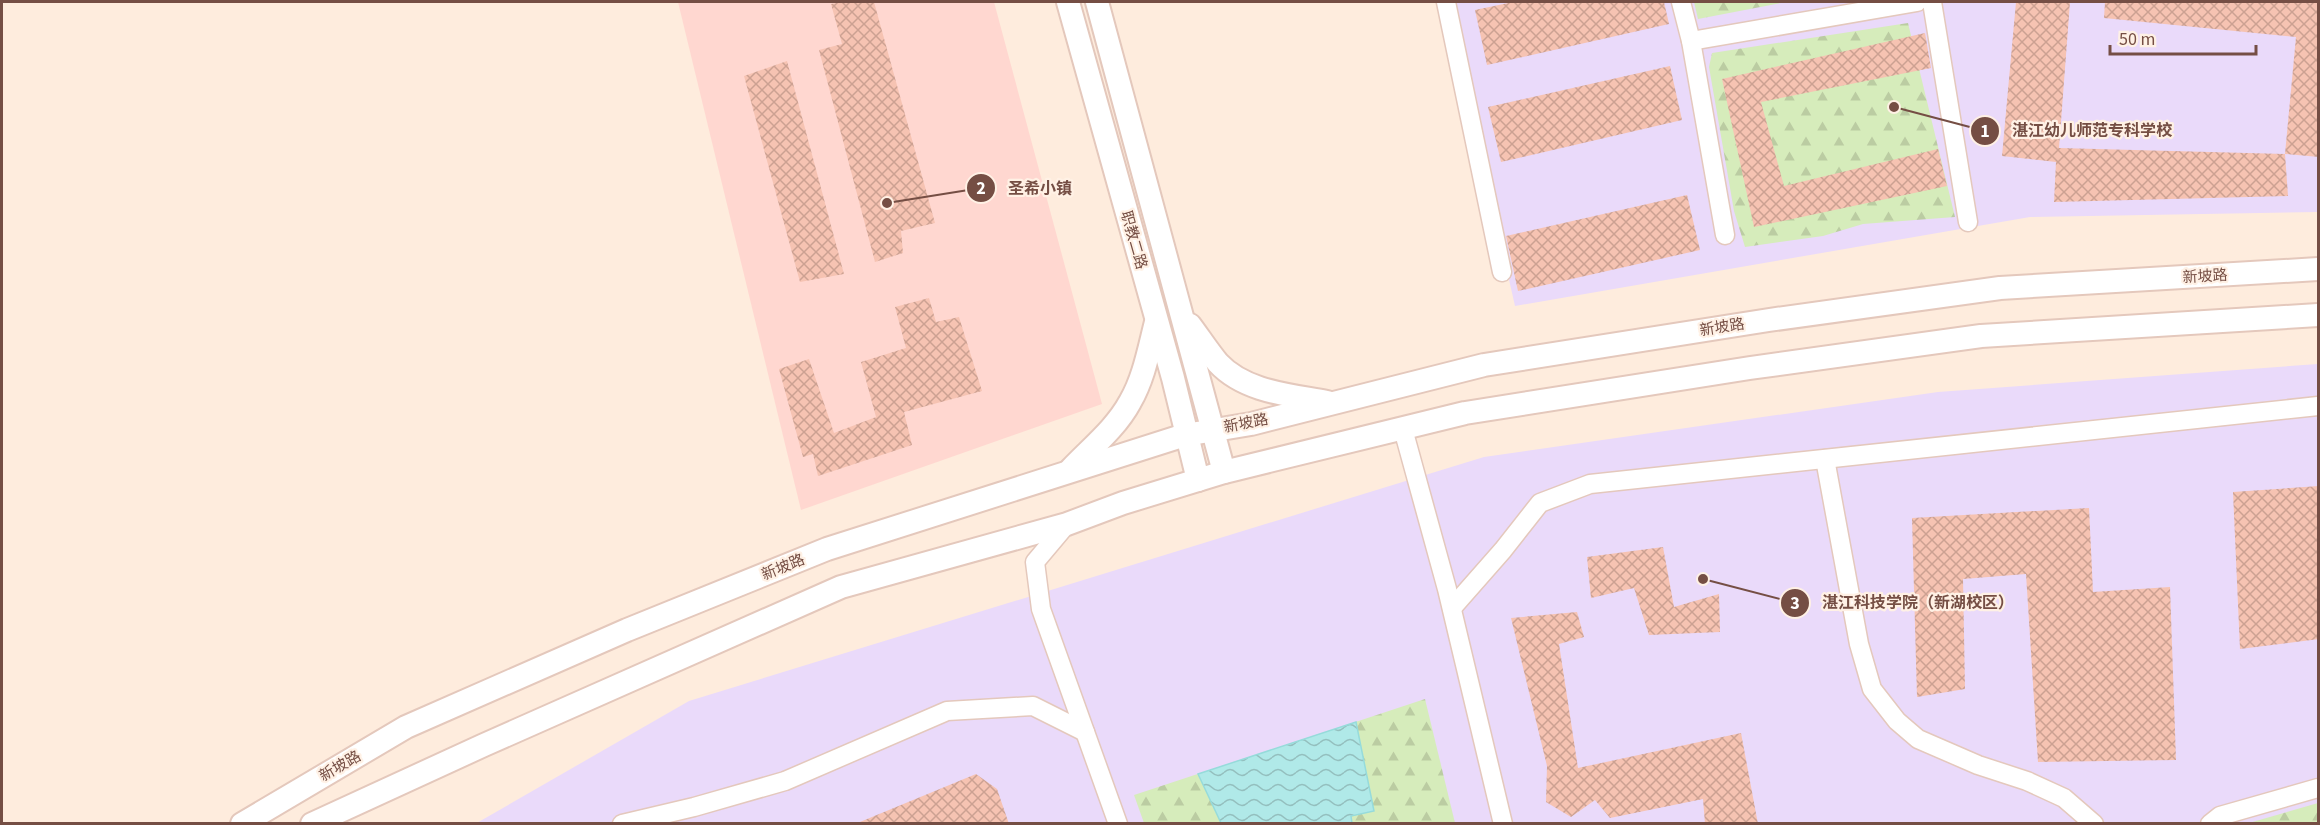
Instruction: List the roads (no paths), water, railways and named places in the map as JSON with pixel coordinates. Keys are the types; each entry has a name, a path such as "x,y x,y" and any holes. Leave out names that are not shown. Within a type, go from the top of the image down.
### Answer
{"street":[{"name":"职教二路","path":"1068,2 1173,378 1185,435 1198,480"},
{"name":"职教二路","path":"1097,2 1224,472"},
{"path":"1446,2 1502,272"},
{"path":"1681,2 1691,41 1725,235"},
{"path":"1691,41 1917,2"},
{"path":"1932,2 1968,222"},
{"name":"新坡路","path":"242,824 406,727 627,630 827,549 1185,435 1251,424 1484,365 1769,320 1988,290 2319,269"},
{"path":"1182,314 1219,364 1241,379 1263,390 1334,403"},
{"path":"312,824 841,587 1067,524 1224,472 1465,413 1750,368 1981,336 2319,315"},
{"path":"1068,472 1117,421 1130,403 1140,382 1156,320"},
{"path":"1452,608 1503,550 1540,503 1590,484 2319,406"},
{"path":"1403,429 1452,608 1503,824"},
{"path":"1825,459 1859,644 1872,689 1897,722 1918,738 1978,765 2027,781 2064,798 2094,824"},
{"path":"1067,524 1035,562 1041,609 1118,824"},
{"path":"622,824 694,807 785,781 947,711 1033,706 1085,732"},
{"path":"2210,824 2220,816 2319,788"}],"water":[{"path":"1356,722 1374,811 1351,816 1352,823 1221,823 1198,774"}],"place":[{"name":"湛江幼儿师范专科学校","path":"1894,107"},
{"name":"圣希小镇","path":"887,203"},
{"name":"湛江科技学院（新湖校区）","path":"1703,579"}]}
